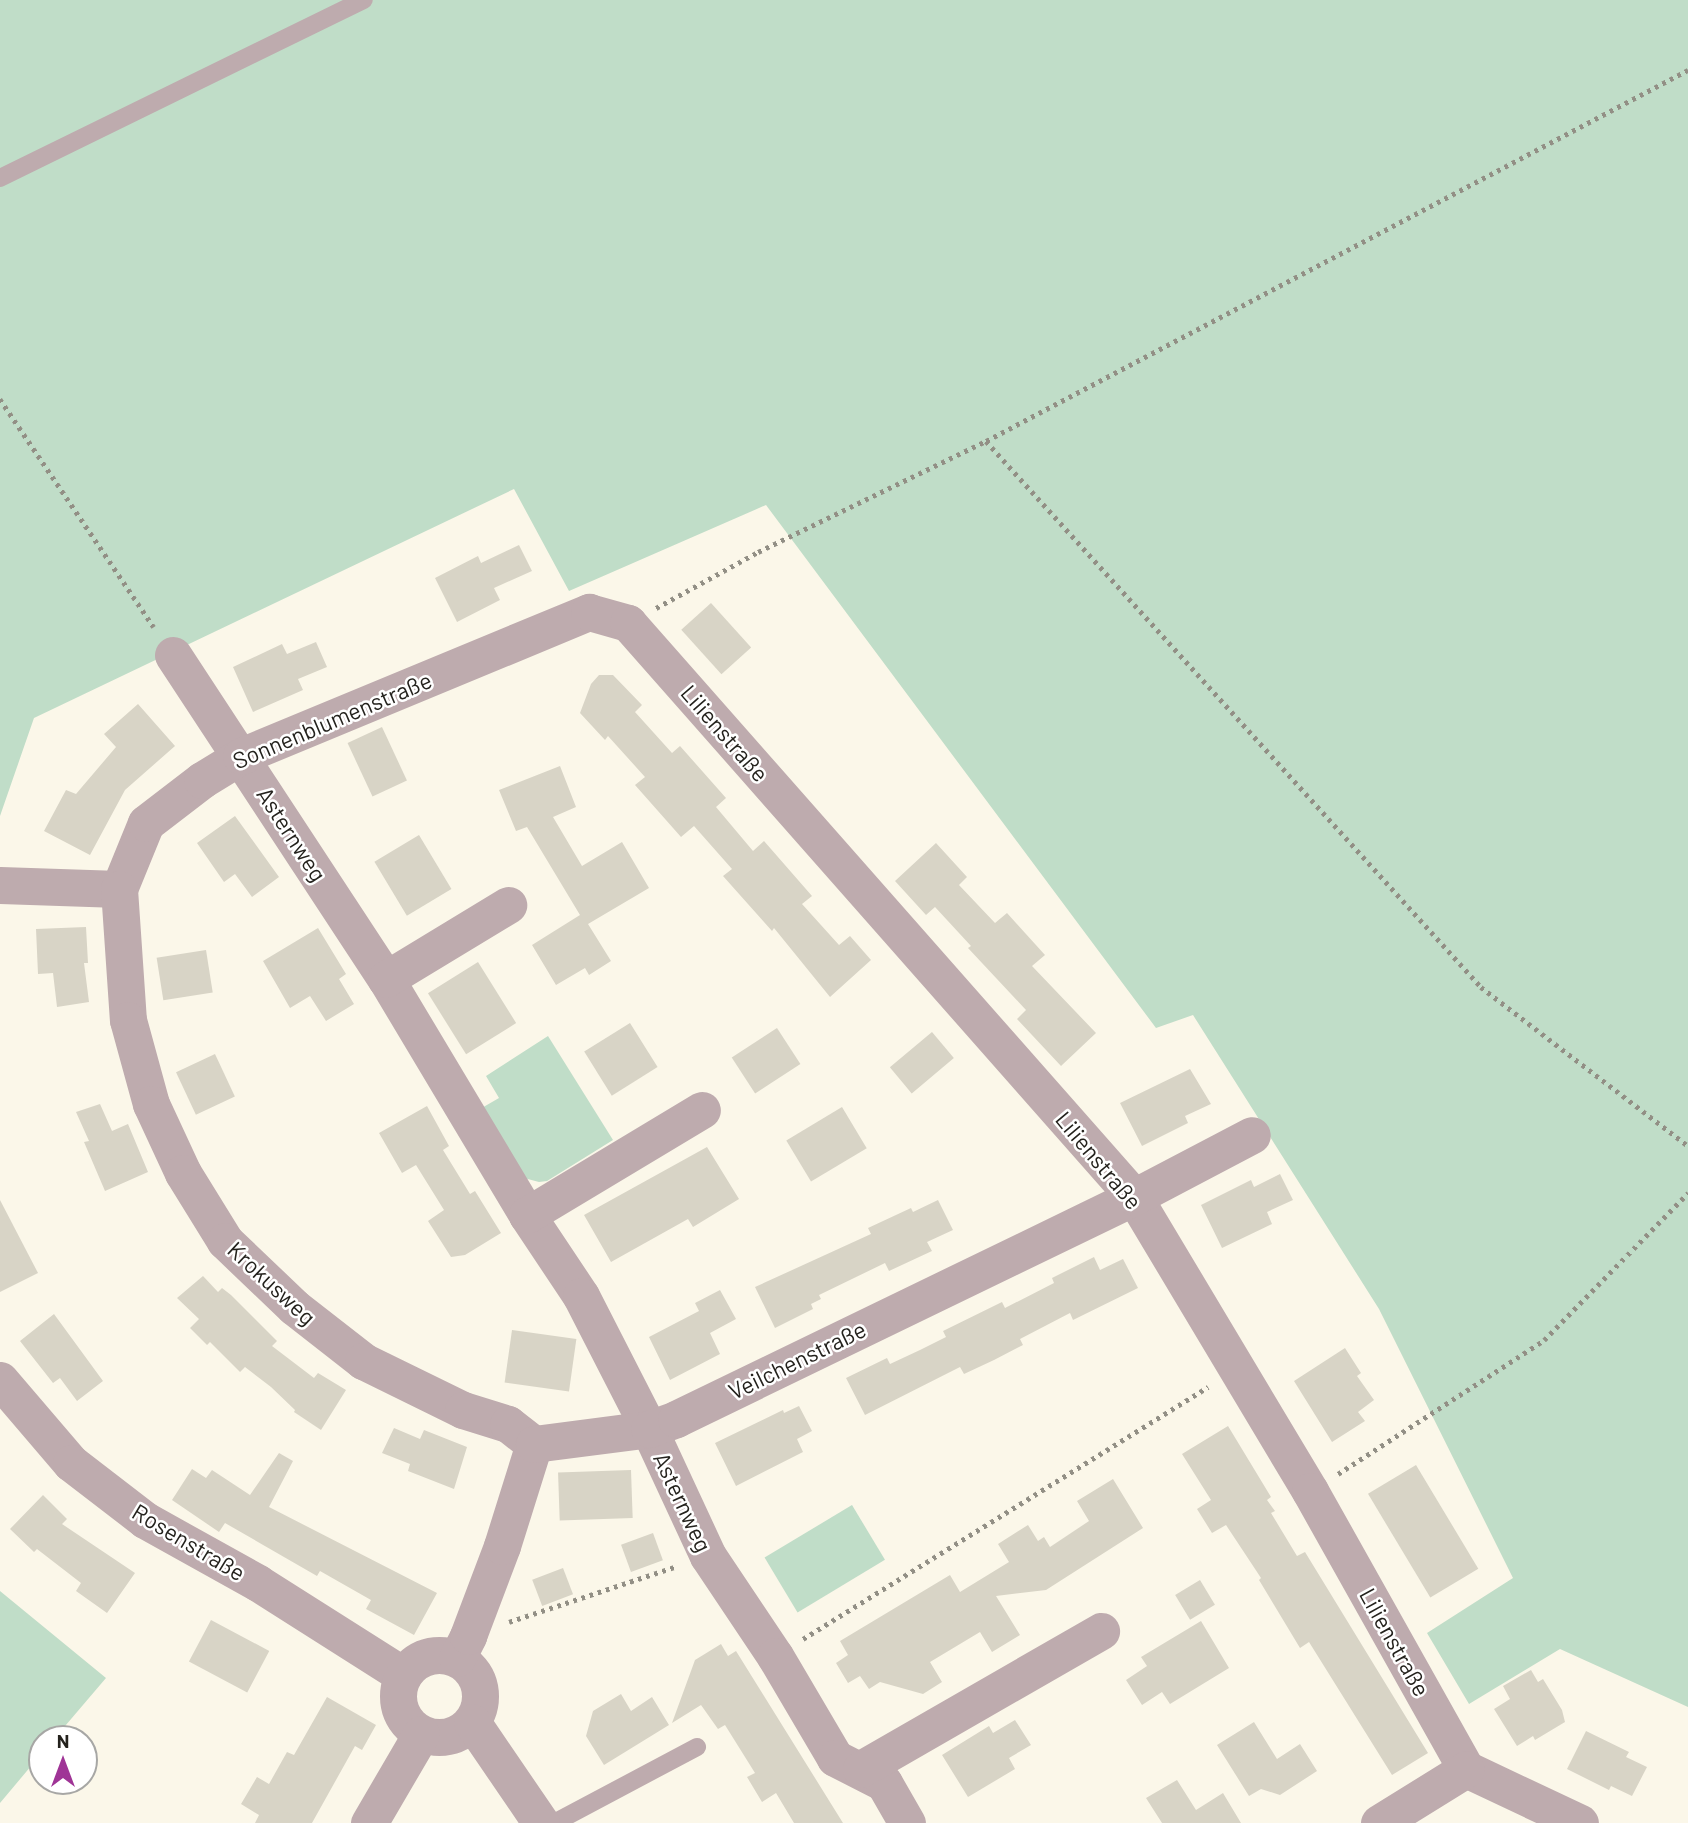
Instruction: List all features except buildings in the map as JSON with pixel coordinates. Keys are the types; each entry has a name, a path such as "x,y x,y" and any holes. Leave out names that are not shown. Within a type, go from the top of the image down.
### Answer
{"street":[{"name":"Sonnenblumenstraße","path":"119,889 146,822 202,780 241,756 589,612 628,623"},
{"name":"Lilienstraße","path":"628,623 1134,1197 1310,1491 1466,1769"},
{"name":"Asternweg","path":"173,655 386,979 527,1215 581,1296 649,1429 708,1556 775,1656 835,1758 884,1783 907,1823"},
{"path":"0,886 119,889"},
{"name":"Krokusweg","path":"119,889 128,1020 151,1104 183,1173 225,1241 293,1307 363,1361 463,1410 508,1424 534,1444"},
{"path":"386,979 508,905"},
{"path":"527,1215 702,1110"},
{"name":"Veilchenstraße","path":"534,1444 649,1429 676,1419 1134,1197 1252,1135"},
{"name":"Rosenstraße","path":"0,1380 71,1463 145,1520 258,1583 403,1675"},
{"path":"462,1647 417,1660 403,1675 397,1691 399,1709 408,1723 421,1734 439,1738 457,1734 472,1722 481,1699 475,1674 462,1647 502,1546 534,1444"},
{"path":"861,1769 1101,1631"},
{"path":"472,1722 541,1823"},
{"path":"369,1823 421,1734"},
{"path":"1379,1823 1466,1769 1580,1823"}],"lane":[{"path":"0,178 364,0"},
{"path":"554,1823 697,1747"}],"path":[{"path":"628,623 758,552 986,441 1688,70"},
{"path":"0,399 173,655"},
{"path":"986,441 1481,987 1688,1146"},
{"path":"1310,1491 1544,1340 1688,1193"},
{"path":"775,1656 1237,1367"},
{"path":"462,1647 708,1556"}],"green space":[{"path":"0,0 1688,0 1688,1707 1560,1649 1469,1704 1427,1633 1513,1578 1379,1309 1193,1015 1156,1028 766,505 569,591 514,489 34,718 0,816"},
{"path":"548,1036 613,1140 547,1181 539,1182 524,1178 480,1109 499,1098 486,1076"},
{"path":"852,1505 885,1560 798,1612 765,1558"},
{"path":"0,1591 106,1678 66,1725 28,1725 28,1770 0,1803"}]}
